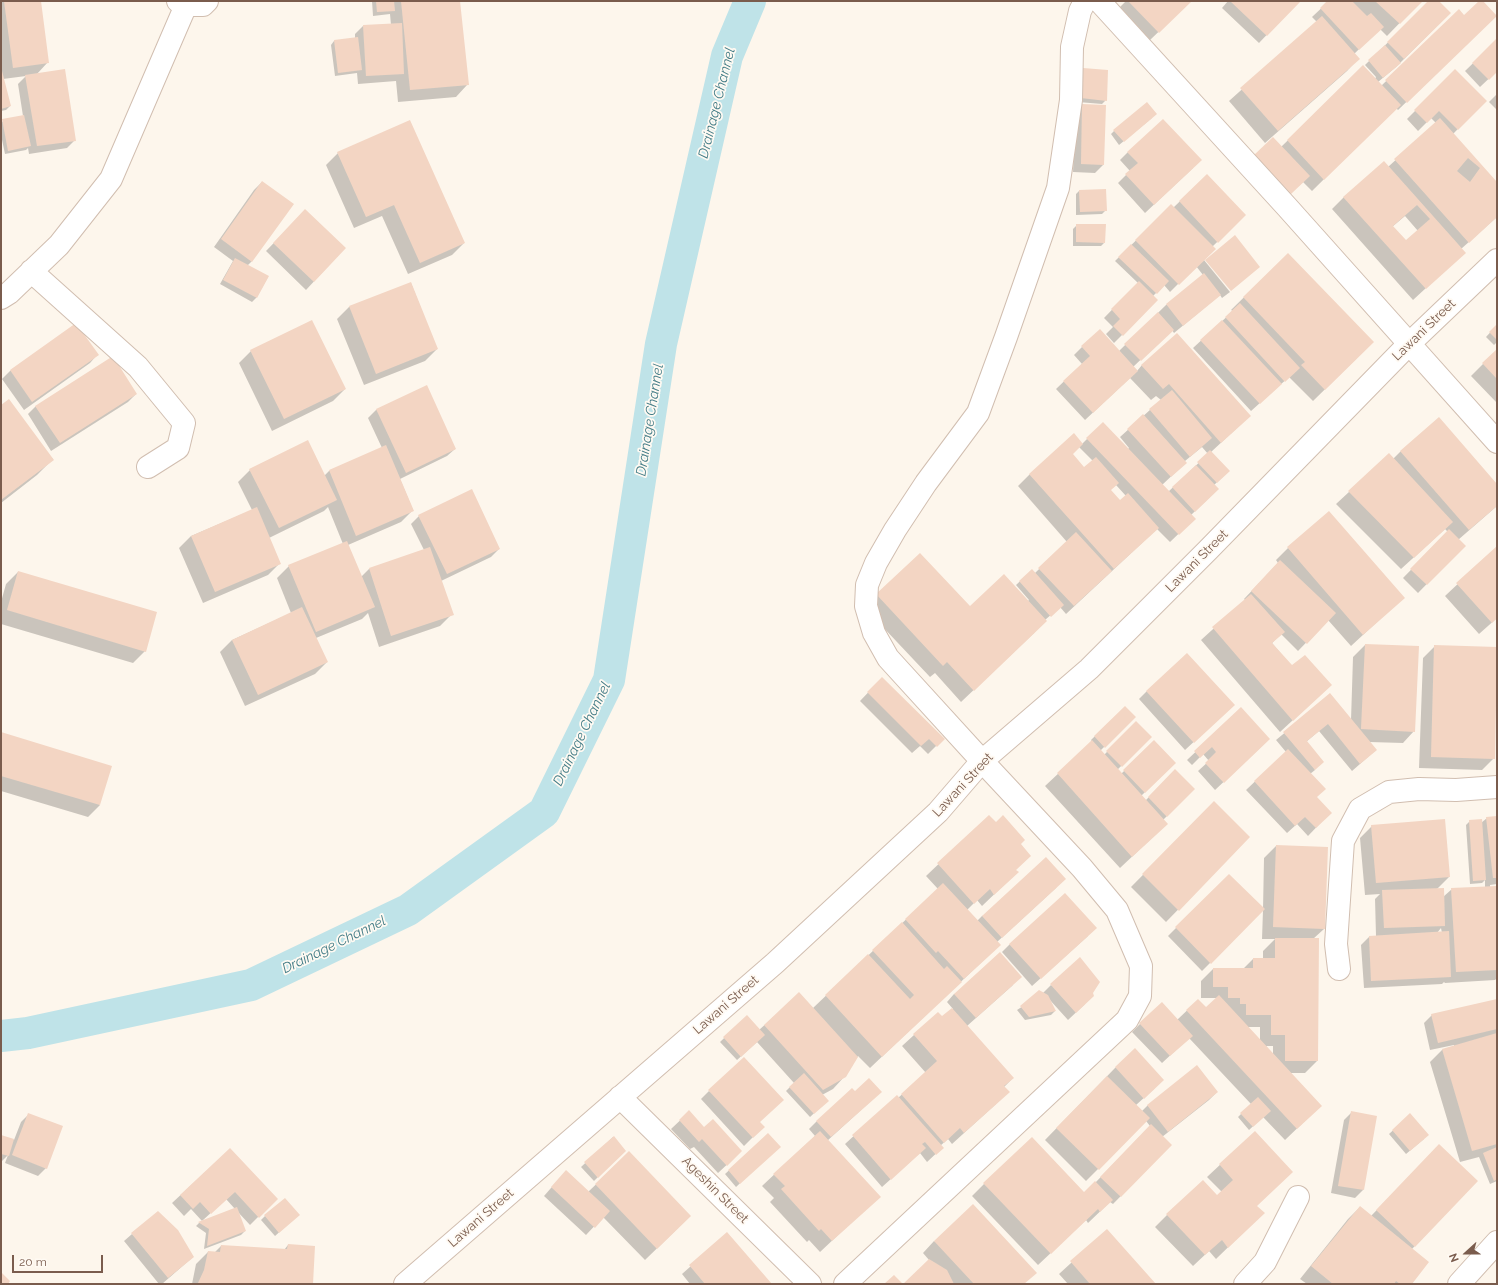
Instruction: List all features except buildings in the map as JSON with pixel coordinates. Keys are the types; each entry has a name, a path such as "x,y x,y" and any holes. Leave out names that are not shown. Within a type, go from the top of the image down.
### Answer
{"street":[{"path":"1,298 9,293 58,244 112,179 182,3 203,5 207,1"},
{"path":"845,1284 1127,1020 1140,996 1141,966 1117,910 1082,868 888,658 874,633 866,606 867,585 876,563 895,530 926,483 978,413 1006,337 1058,188 1071,100 1072,47 1080,11 1085,1"},
{"path":"1098,1 1410,343 1497,442"},
{"name":"Lawani Street","path":"405,1284 775,963 938,812 982,761 1089,669 1208,550 1410,343 1497,260"},
{"path":"31,271 138,367 184,423 178,448 148,467"},
{"path":"1338,969 1336,944 1343,842 1360,809 1389,792 1419,789 1456,790 1497,787"},
{"name":"Ageshin Street","path":"620,1097 810,1284"},
{"path":"1245,1284 1265,1262 1298,1197"},
{"path":"1459,1284 1497,1242"}],"waterway":[{"name":"Drainage Channel","path":"1,1036 28,1033 251,985 408,910 544,812 609,680 661,344 727,56 750,1"}]}
